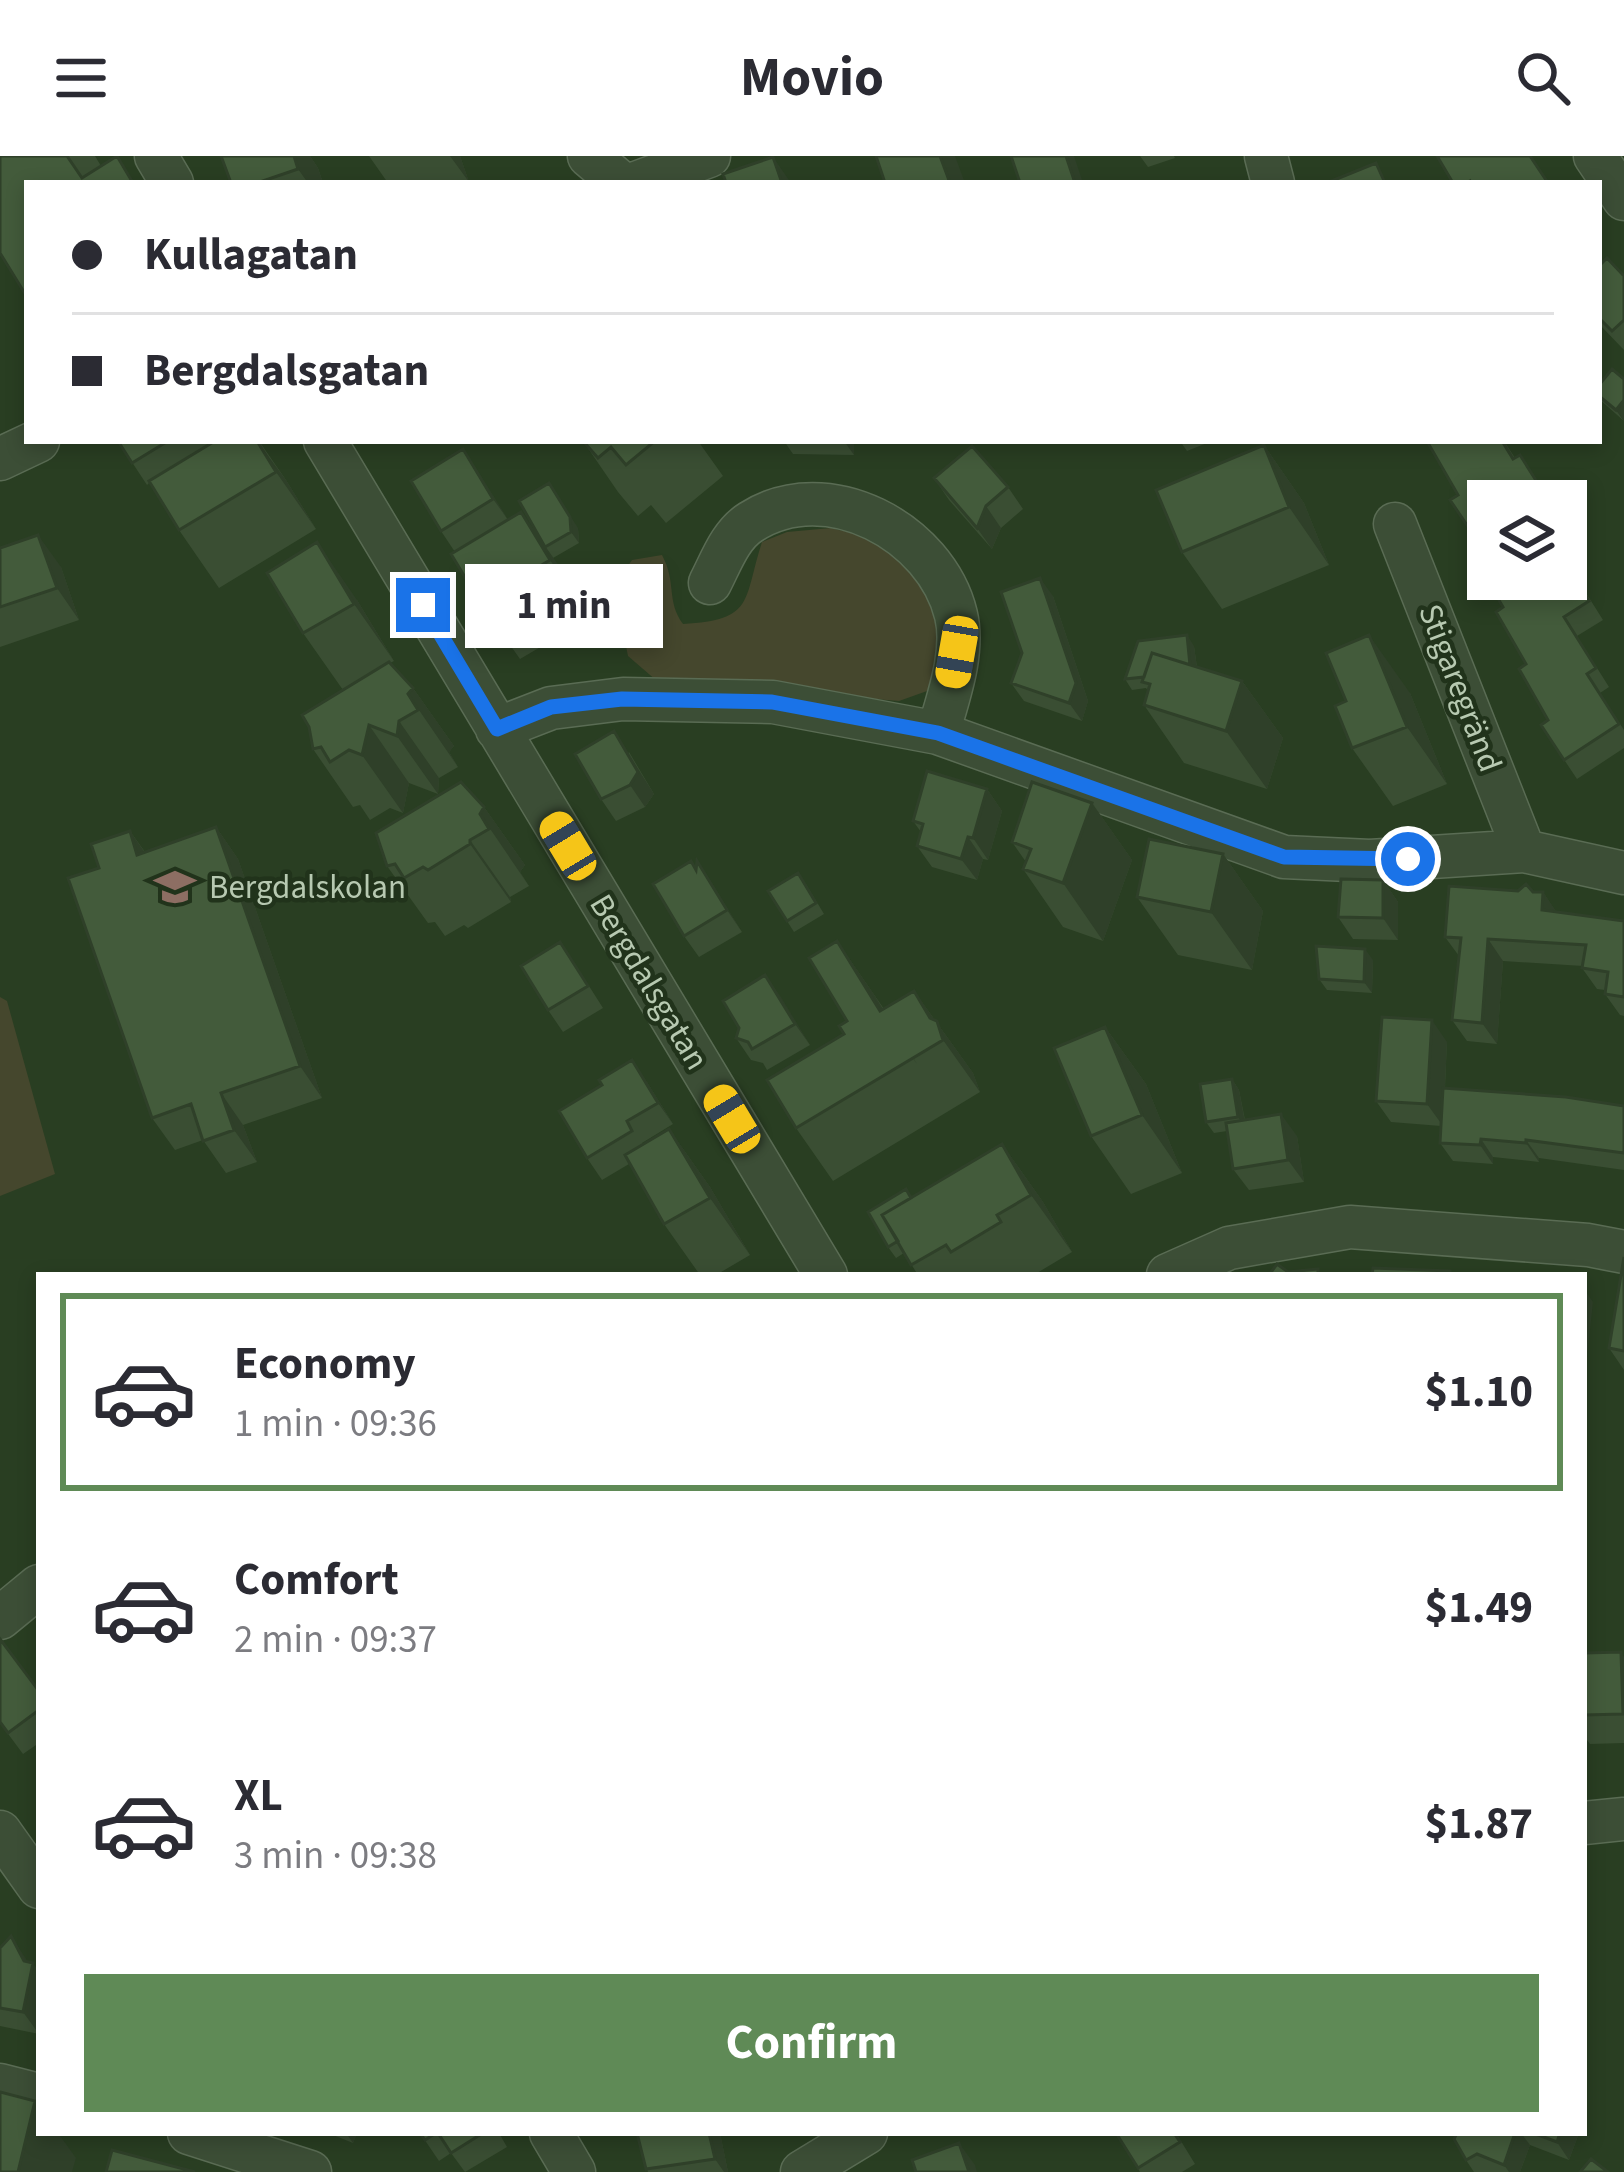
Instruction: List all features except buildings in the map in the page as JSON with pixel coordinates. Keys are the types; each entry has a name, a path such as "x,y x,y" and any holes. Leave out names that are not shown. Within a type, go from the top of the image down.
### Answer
{"street":[{"path":"589,156 617,180"},
{"path":"644,180 710,156"},
{"path":"1595,156 1624,199"},
{"path":"0,459 32,444"},
{"name":"Bergdalsgatan","path":"327,444 824,1272"},
{"path":"710,583 732,541 749,522 779,510 821,505 869,513 890,526 919,550 956,615 957,652 938,733"},
{"name":"Stigaregränd","path":"1395,524 1523,851"},
{"path":"497,729 551,707 638,699 772,702 938,733 1284,857 1370,861 1523,851 1624,872"},
{"path":"1175,1272 1229,1248 1350,1227 1588,1245 1624,1252"},
{"path":"0,1618 36,1588"},
{"path":"1587,1823 1624,1819"},
{"path":"0,1832 36,1883"},
{"path":"0,2085 36,2094"},
{"path":"208,2136 310,2172"},
{"path":"552,2136 574,2172"},
{"path":"802,2172 866,2148"}],"green space":[{"path":"831,528 885,545 903,559 928,592 936,610 940,650 927,691 899,701 657,681 628,656 614,586 632,560 662,555 683,624 706,622 735,612 742,604 762,542 787,532"},
{"path":"0,997 7,1001 55,1174 0,1196"}],"place":[{"name":"Bergdalskolan","path":"175,887"}],"route":[{"path":"423,605 497,729 551,707 622,699 772,702 938,733 1284,857 1408,859"}]}
